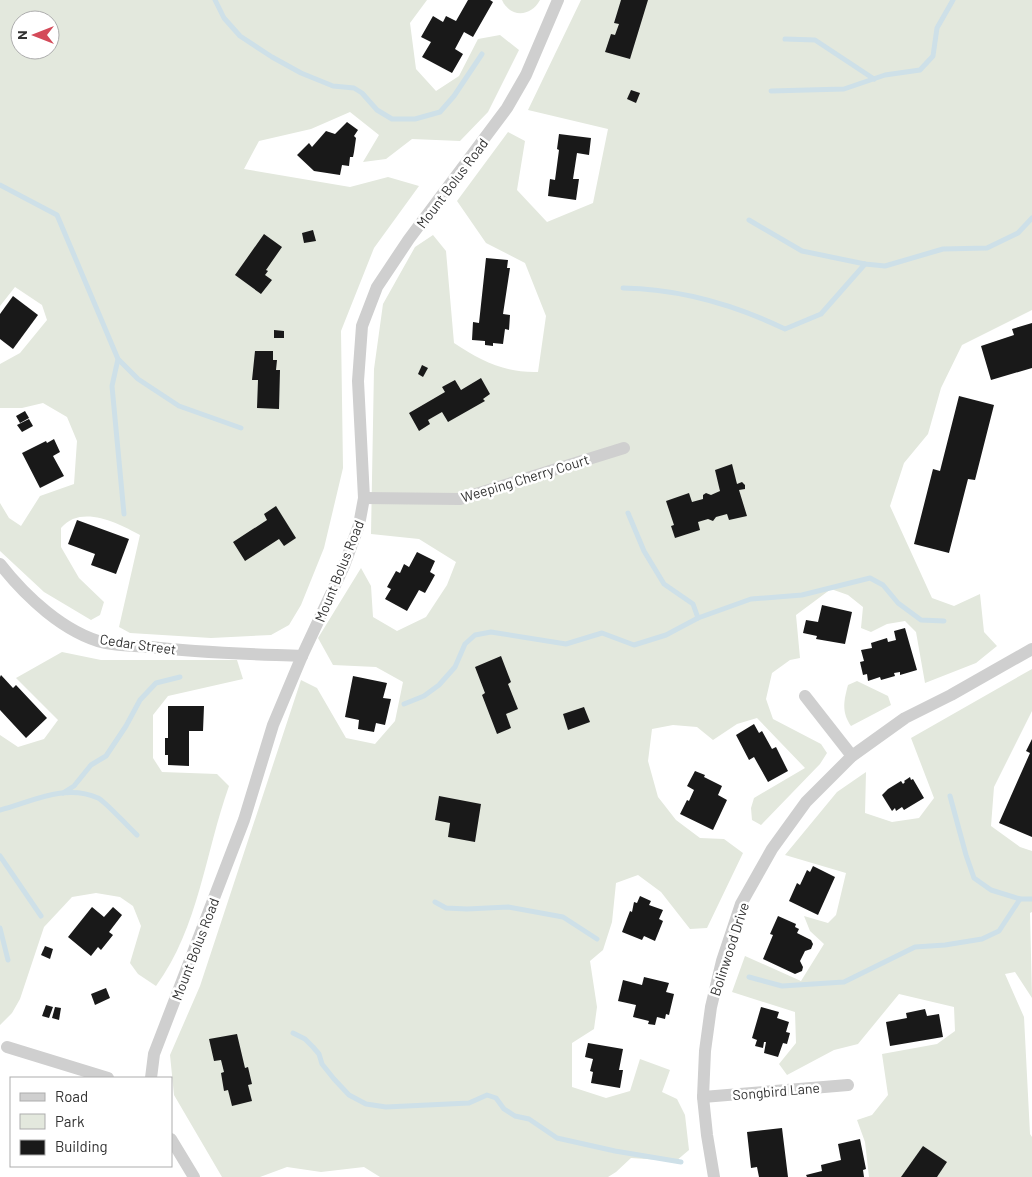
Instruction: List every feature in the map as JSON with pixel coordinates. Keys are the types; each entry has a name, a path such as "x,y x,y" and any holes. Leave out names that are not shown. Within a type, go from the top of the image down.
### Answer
{"street":[{"name":"Mount Bolus Road","path":"151,1077 154,1054 244,820 273,725 302,656 344,566 360,525 364,498 358,381 362,326 377,287 409,239 507,108 526,74 558,0"},
{"name":"Weeping Cherry Court","path":"364,498 460,499 624,448"},
{"name":"Cedar Street","path":"0,564 13,581 46,612 83,634 105,643 185,651 302,656"},
{"name":"Bolinwood Drive","path":"714,1177 703,1098 704,1051 711,1007 722,961 741,904 772,849 806,802 852,756 905,718 951,695 1032,649"},
{"path":"805,696 852,756"},
{"path":"7,1047 105,1077"},
{"name":"Songbird Lane","path":"703,1098 848,1085"},
{"path":"172,1141 194,1177"}],"green space":[{"path":"0,0 427,0 410,23 416,69 436,91 459,76 478,39 500,35 519,50 488,112 460,141 412,139 386,159 363,162 379,135 350,112 311,129 259,141 244,169 350,187 388,177 419,186 374,248 341,331 343,468 324,548 301,605 289,625 271,635 211,638 130,633 119,627 140,535 111,521 100,518 79,517 69,521 61,528 61,547 79,578 104,602 100,615 91,620 44,592 0,551 0,503 9,518 21,526 40,496 74,484 77,441 67,417 43,403 22,408 0,408 0,364 20,353 47,320 42,305 15,287 0,306"},
{"path":"502,0 540,0 531,10 521,13 510,10"},
{"path":"581,0 1032,0 1032,310 962,345 941,388 928,434 904,463 890,506 932,598 954,606 980,594 984,632 997,646 976,663 925,683 916,632 905,621 887,624 871,632 861,628 863,607 848,595 831,589 796,615 800,658 790,660 772,673 766,699 773,719 821,744 827,753 820,764 761,825 752,820 751,808 754,798 805,768 757,718 737,724 713,740 697,727 673,725 652,729 648,761 658,797 676,820 700,838 724,839 743,853 707,928 690,929 661,892 638,875 616,883 612,922 603,950 590,961 597,1007 594,1029 572,1043 572,1087 606,1098 630,1091 640,1059 670,1070 662,1092 677,1099 685,1115 689,1150 676,1161 631,1158 608,1177 380,1177 364,1167 321,1172 287,1167 260,1177 222,1177 174,1095 170,1055 200,986 301,680 317,688 346,738 375,744 395,721 403,682 376,667 333,665 318,638 361,568 371,586 373,617 397,631 426,617 447,585 456,562 419,539 371,534 374,369 383,304 415,247 433,235 446,251 454,343 494,365 526,372 538,372 546,316 525,263 486,243 457,201 508,132 525,141 517,190 547,222 593,203 608,129 528,110"},
{"path":"62,652 101,660 237,660 243,679 168,696 153,715 153,758 162,772 217,774 229,786 192,914 170,963 156,986 138,974 130,963 141,926 133,906 120,897 96,893 72,897 44,927 20,999 12,1013 0,1025 0,735 18,747 44,739 58,720 16,678"},
{"path":"1032,669 1032,711 994,787 991,826 1020,847 1032,851 1032,912 1030,913 1032,998 1015,972 1005,974 1024,1017 1030,1134 1032,1137 1032,1177 869,1177 865,1142 857,1120 872,1115 888,1095 882,1054 937,1044 955,1031 954,1007 899,994 858,1044 834,1050 787,1075 779,1064 796,1043 795,1012 732,992 745,956 801,981 824,944 810,931 804,916 828,923 836,915 846,873 785,855 837,792 866,772 865,813 892,822 919,818 934,798 911,738"},
{"path":"857,681 888,696 891,705 851,726 846,716 845,701 848,685"}],"building":[{"path":"468,0 490,0 493,2 473,37 464,32 455,49 463,54 452,73 422,57 431,42 421,37 433,16 443,22 446,16 456,21"},
{"path":"621,0 648,0 630,59 605,52 611,34 615,35 619,24 614,23"},
{"path":"631,90 640,93 636,103 627,99"},
{"path":"347,122 358,130 354,136 356,138 353,157 350,157 349,166 342,165 340,175 314,171 297,155 309,143 312,147 326,131 335,134"},
{"path":"559,134 591,138 589,155 577,153 573,179 579,179 576,200 548,196 550,179 555,180"},
{"path":"313,230 316,241 304,243 302,233"},
{"path":"264,234 282,247 266,270 268,271 265,275 272,280 261,294 235,275"},
{"path":"486,258 508,260 507,268 510,268 503,314 510,315 509,330 505,329 503,344 493,343 493,346 485,345 485,341 472,340 473,322 479,323"},
{"path":"13,296 38,315 13,349 0,339 0,314"},
{"path":"1032,323 1032,368 991,380 981,346 1014,335 1012,329"},
{"path":"274,330 284,331 284,338 274,338"},
{"path":"255,351 273,351 273,360 277,360 276,370 280,370 279,409 257,408 258,380 252,380"},
{"path":"422,365 428,368 423,377 418,374"},
{"path":"481,378 490,394 483,399 485,401 448,422 442,412 428,420 430,424 419,431 409,413 445,392 442,387 455,380 461,390"},
{"path":"959,396 994,405 975,480 968,479 949,553 914,544 933,469 940,471"},
{"path":"25,411 29,418 20,423 16,416"},
{"path":"29,419 33,426 22,432 17,425"},
{"path":"54,439 60,452 53,456 64,476 40,488 22,453"},
{"path":"732,464 737,484 742,482 745,485 745,489 739,490 747,516 729,520 727,514 716,517 713,521 708,519 698,522 700,530 675,538 671,526 674,525 666,501 689,493 692,502 703,499 703,495 706,493 711,495 720,491 715,470"},
{"path":"276,506 296,538 284,546 279,539 245,561 233,542 267,520 264,514"},
{"path":"77,520 129,539 116,574 91,565 95,554 68,544"},
{"path":"417,552 435,561 430,572 435,575 425,593 419,590 407,611 385,599 391,589 387,587 396,571 400,573 404,564 409,567"},
{"path":"822,605 852,612 845,644 816,639 817,636 803,633 806,620 818,622"},
{"path":"905,628 917,670 900,675 900,672 894,673 895,676 881,680 880,677 868,681 867,674 863,675 860,662 864,661 861,650 872,648 871,643 887,638 888,642 896,640 894,631"},
{"path":"501,656 511,682 508,684 518,709 506,714 511,728 497,734 482,695 485,693 475,667"},
{"path":"1,675 13,688 16,685 47,718 26,738 0,710"},
{"path":"353,676 387,683 383,698 391,699 385,725 376,723 374,732 358,729 359,720 345,717"},
{"path":"168,706 204,706 203,731 189,731 189,766 168,765 168,755 165,755 165,738 168,738"},
{"path":"584,707 590,722 568,730 563,714"},
{"path":"754,724 759,733 762,731 772,749 776,747 788,771 768,782 754,757 749,760 736,735"},
{"path":"1032,739 1032,837 999,823 1030,753 1026,751"},
{"path":"695,771 722,786 718,795 727,800 713,830 680,814 694,790 687,786"},
{"path":"910,777 924,798 904,810 902,807 896,811 895,808 892,811 882,795 901,781 903,784"},
{"path":"439,796 481,804 475,842 448,837 450,823 435,820"},
{"path":"813,866 835,877 818,915 789,901 797,883 800,885 807,870 810,872"},
{"path":"640,896 651,901 649,905 663,910 659,919 663,921 655,941 644,936 642,940 622,932 630,911 632,912 634,902 637,903"},
{"path":"92,907 104,917 113,907 122,915 109,932 113,935 101,950 98,947 91,956 68,937"},
{"path":"778,916 796,924 795,927 799,929 797,933 811,940 813,944 811,949 805,951 800,961 803,967 802,971 795,974 763,959 773,935 770,934"},
{"path":"45,946 53,949 50,959 41,955"},
{"path":"644,977 669,983 666,992 674,994 669,1015 666,1014 665,1019 657,1017 655,1025 648,1024 649,1021 633,1017 636,1005 618,1001 623,980 642,985"},
{"path":"106,988 110,998 95,1005 91,994"},
{"path":"46,1005 53,1007 49,1018 42,1016"},
{"path":"55,1007 61,1008 59,1020 52,1018"},
{"path":"761,1007 779,1012 777,1018 789,1022 786,1032 790,1033 787,1044 783,1043 778,1057 764,1053 766,1042 764,1042 763,1048 755,1046 757,1040 752,1038"},
{"path":"925,1009 927,1016 939,1014 943,1037 890,1046 886,1022 907,1018 906,1013"},
{"path":"237,1034 245,1068 248,1067 252,1084 248,1085 252,1101 232,1106 228,1090 224,1091 221,1073 224,1072 221,1060 214,1061 209,1039"},
{"path":"588,1043 623,1049 619,1070 623,1070 620,1088 591,1083 593,1072 590,1071 593,1059 585,1057"},
{"path":"782,1128 788,1177 759,1177 757,1167 751,1168 747,1132"},
{"path":"860,1139 866,1169 863,1170 864,1177 807,1177 806,1175 822,1171 821,1165 841,1160 838,1144"},
{"path":"923,1146 947,1162 937,1177 901,1177"}],"waterway":[{"path":"215,0 224,18 240,36 301,73 333,86 354,88 362,93 377,110 392,119 415,119 440,112 454,96 482,54"},
{"path":"771,91 844,89 885,75 920,70 933,56 937,28 953,0"},
{"path":"785,39 815,40 874,79"},
{"path":"0,185 57,215 118,359 112,386 124,514"},
{"path":"749,220 802,251 865,264 885,266 943,249 987,248 1018,233 1032,218"},
{"path":"623,288 665,291 726,305 785,329 821,314 865,264"},
{"path":"118,359 138,379 179,406 241,428"},
{"path":"628,513 644,551 664,584 693,604 698,618"},
{"path":"404,704 424,696 439,685 455,667 465,644 475,635 491,632 566,644 602,633 634,645 666,635 698,618 751,599 802,595 870,578 883,585 898,603 921,620 944,621"},
{"path":"63,793 74,786 91,765 106,756 126,726 140,700 156,683 180,677"},
{"path":"0,810 48,795 73,792 86,794 101,800 137,835"},
{"path":"950,796 974,878 991,890 1020,899 1032,899"},
{"path":"0,856 41,916"},
{"path":"749,977 782,986 844,982 915,947 945,945 982,939 999,931 1020,899"},
{"path":"435,902 446,908 508,907 563,917 597,939"},
{"path":"0,928 8,960"},
{"path":"293,1033 305,1039 313,1047 319,1054 322,1064 349,1095 366,1104 386,1107 469,1103 487,1095 496,1098 504,1109 515,1116 529,1119 557,1138 615,1151 681,1162"}]}
